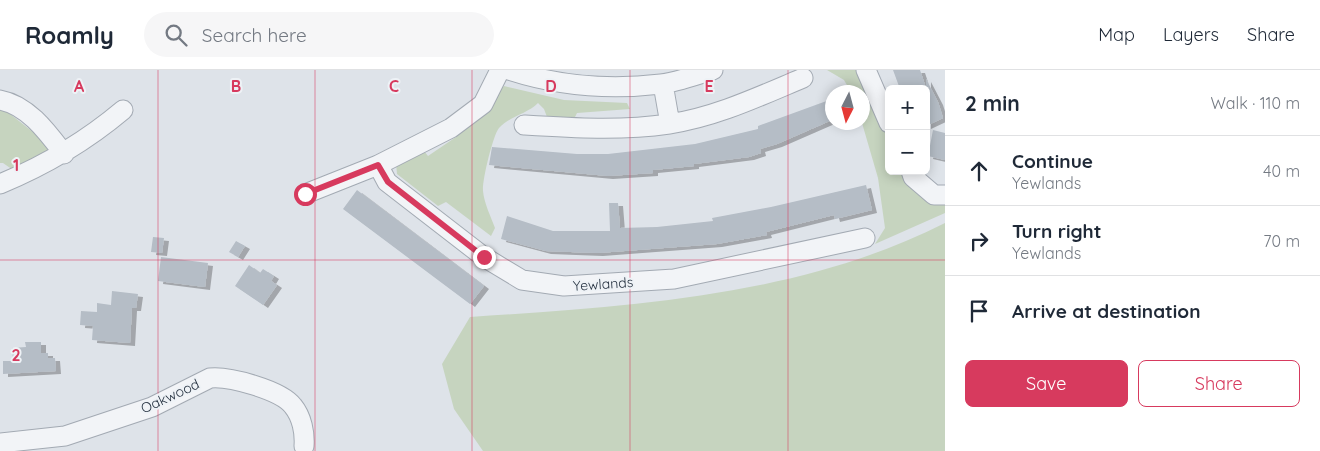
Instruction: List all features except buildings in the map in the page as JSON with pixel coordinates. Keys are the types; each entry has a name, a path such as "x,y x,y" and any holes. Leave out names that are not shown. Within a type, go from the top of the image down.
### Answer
{"street":[{"path":"305,194 378,165 451,128 483,104 500,70"},
{"path":"516,71 567,84 614,79 663,84 713,70"},
{"path":"866,70 885,114"},
{"path":"524,125 596,130 670,124 733,107 803,78"},
{"path":"663,84 670,124"},
{"path":"0,100 16,106 30,116 44,128 64,154"},
{"path":"0,184 64,154 95,134 123,110"},
{"name":"Yewlands","path":"378,165 388,182 484,257 522,280 564,286 674,279 866,238"},
{"path":"912,175 934,195 945,195"},
{"name":"Oakwood","path":"0,444 65,436 152,407 210,378 220,376 270,391 293,405 305,433 304,446"}],"green space":[{"path":"827,70 860,70 867,85 847,85 844,80"},
{"path":"504,86 564,100 627,103 630,109 577,113 574,119 547,117 544,109 538,103 503,124 494,139 488,158 483,186 485,200 495,228 491,236 446,202 438,206 397,174 396,163 424,151 428,156 456,137 465,124"},
{"path":"870,92 885,126 885,175 910,175 945,200 945,213 875,244 885,228 878,178 864,130 870,130"},
{"path":"0,106 43,140 50,154 13,170 0,163"},
{"path":"945,223 945,451 483,451 454,409 442,364 470,317 591,308 713,294 773,282 832,267 889,248"}],"route":[{"path":"305,194 378,165 388,182 484,257"}]}
